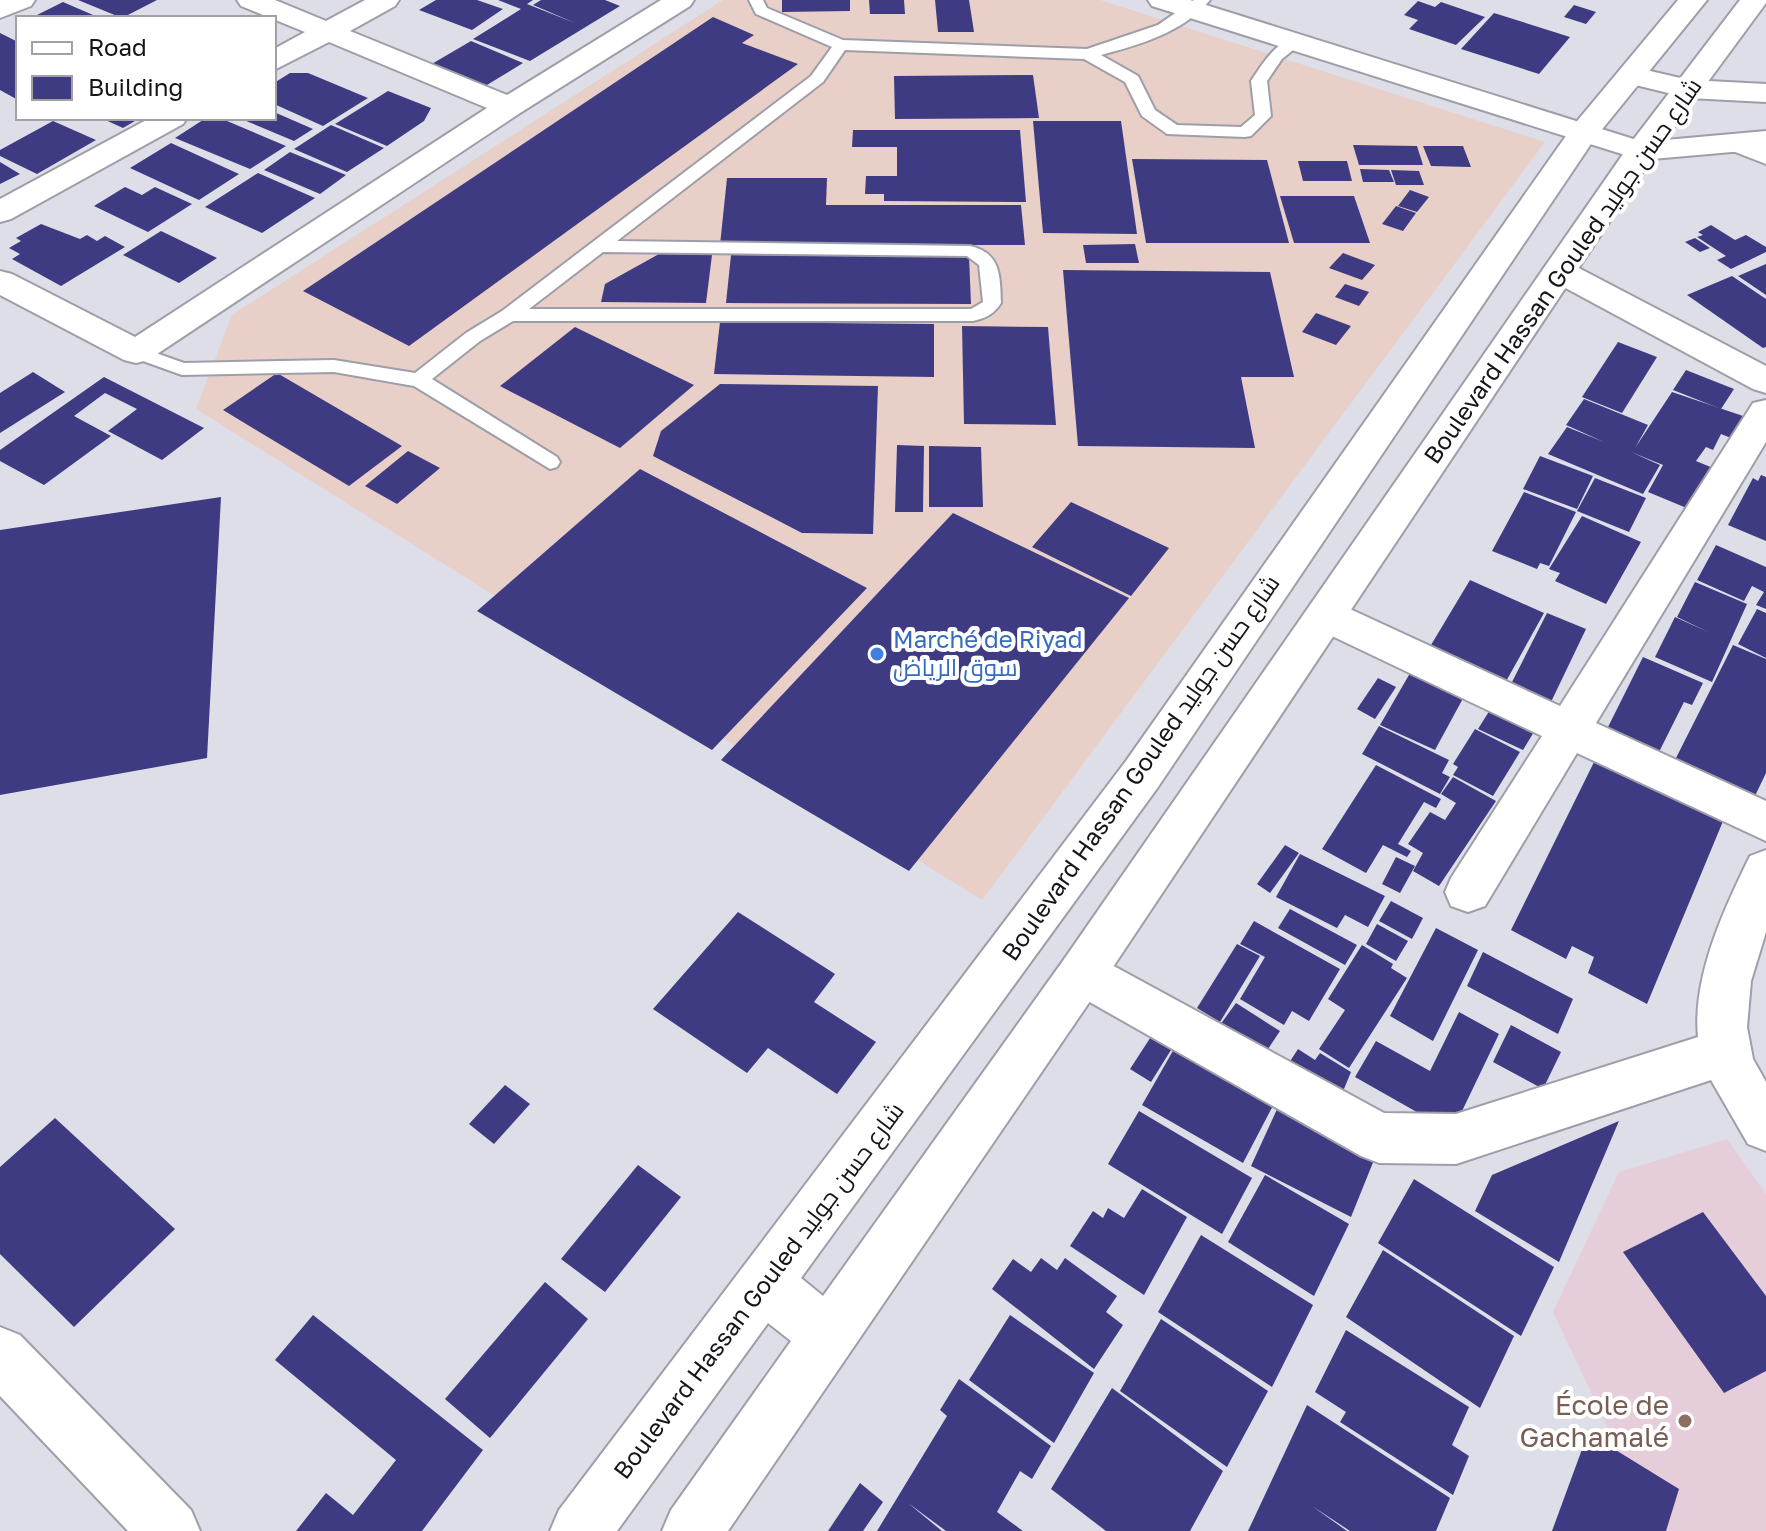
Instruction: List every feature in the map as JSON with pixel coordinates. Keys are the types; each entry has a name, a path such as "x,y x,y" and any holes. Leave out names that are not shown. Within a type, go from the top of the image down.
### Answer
{"street":[{"path":"0,10 21,0"},
{"path":"251,0 509,107"},
{"path":"276,60 385,0"},
{"path":"0,281 136,352 509,107 680,0"},
{"path":"1162,0 1198,5 1295,42 1641,151 1758,146"},
{"name":"Boulevard Hassan Gouled شارع حسن جوليد","path":"580,1531 1142,774 1584,132 1693,0"},
{"name":"Boulevard Hassan Gouled شارع حسن جوليد","path":"692,1531 1082,973 1641,151 1754,0"},
{"path":"1633,76 1689,89 1766,93"},
{"path":"0,212 168,120"},
{"path":"1559,271 1766,381"},
{"path":"1468,892 1766,412"},
{"path":"1325,615 1766,822"},
{"path":"1766,870 1725,988 1721,1014 1725,1052 1746,1097 1766,1126"},
{"path":"1082,973 1379,1138 1456,1139 1725,1052"},
{"path":"764,1285 828,1334"},
{"path":"0,1355 170,1531"}],"lane":[{"path":"756,0 761,11 841,45 1087,54 1153,34 1198,5"},
{"path":"1087,54 1132,79 1148,113 1173,130 1245,132 1263,116 1259,81 1276,56 1295,42"},
{"path":"419,380 473,337 509,315 817,79 841,45"},
{"path":"509,315 973,315 986,310 992,303 989,263 983,255 970,251 600,246"},
{"path":"136,352 182,369 334,366 419,380 550,462"}],"shaded area":[{"name":"Marché de Riyad سوق الرياض","path":"723,0 1100,0 1545,142 982,900 196,409 232,315"},
{"name":"École de Gachamalé","path":"1727,1139 1766,1194 1766,1531 1657,1531 1553,1312 1619,1172"}],"building":[{"path":"78,0 157,0 126,16 117,16"},
{"path":"436,0 477,0 503,9 472,30 419,10"},
{"path":"498,0 533,0 527,4 575,23 533,5 541,0 605,0 620,6 530,61 473,39 521,9"},
{"path":"782,0 850,0 850,11 782,12"},
{"path":"869,0 904,0 905,14 870,14"},
{"path":"935,0 969,0 974,32 938,32"},
{"path":"1418,1 1435,7 1441,2 1485,17 1456,45 1409,29 1418,20 1404,15"},
{"path":"63,2 95,16 35,16"},
{"path":"1574,5 1596,12 1586,24 1564,17"},
{"path":"1494,13 1570,37 1539,74 1461,49"},
{"path":"713,17 754,35 742,43 798,64 409,346 303,291"},
{"path":"0,33 16,41 16,99 0,90"},
{"path":"471,41 523,63 482,88 430,65"},
{"path":"290,73 308,73 368,98 323,126 276,105 276,82"},
{"path":"1033,75 1039,118 895,119 894,76"},
{"path":"388,91 431,108 424,121 387,146 335,124"},
{"path":"276,113 313,129 294,141 244,120 276,120"},
{"path":"105,120 137,120 123,128"},
{"path":"203,120 225,120 286,146 250,169 175,138"},
{"path":"53,121 96,140 37,174 0,156 0,150"},
{"path":"1033,121 1121,121 1137,234 1043,233"},
{"path":"331,125 384,148 347,172 294,149"},
{"path":"853,130 1020,130 1026,202 884,201 884,194 865,194 866,176 897,176 897,147 852,147"},
{"path":"171,143 239,174 199,200 130,168"},
{"path":"1353,145 1417,146 1423,165 1359,165"},
{"path":"1423,146 1463,146 1471,167 1431,166"},
{"path":"290,152 346,175 320,194 264,170"},
{"path":"1132,159 1267,160 1289,243 1146,243"},
{"path":"1298,161 1347,161 1352,181 1303,181"},
{"path":"0,162 20,174 0,184"},
{"path":"1360,169 1389,170 1394,182 1363,182"},
{"path":"1391,170 1419,171 1424,185 1396,185"},
{"path":"258,173 315,198 262,233 205,207"},
{"path":"727,178 827,178 826,205 1021,205 1025,245 720,245"},
{"path":"125,187 142,195 155,187 192,204 148,232 94,206"},
{"path":"1410,190 1429,197 1417,212 1398,206"},
{"path":"1280,196 1354,196 1370,243 1294,243"},
{"path":"1396,206 1416,213 1403,231 1382,224"},
{"path":"41,224 80,239 87,235 97,241 105,236 125,247 61,286 12,259 20,254 9,248 21,241 16,238"},
{"path":"1711,225 1735,240 1746,235 1766,247 1766,252 1731,269 1717,260 1726,256 1697,237 1703,235 1698,232"},
{"path":"161,231 217,258 179,283 123,255"},
{"path":"1695,238 1710,248 1700,252 1685,242"},
{"path":"1135,244 1139,263 1086,263 1083,245"},
{"path":"1343,253 1375,265 1362,280 1329,268"},
{"path":"659,254 712,255 706,303 601,302 605,284"},
{"path":"731,255 969,256 971,304 726,303"},
{"path":"1766,264 1766,295 1738,276"},
{"path":"1063,270 1270,272 1294,377 1241,377 1255,448 1078,446"},
{"path":"1732,276 1766,299 1766,347 1763,348 1687,295"},
{"path":"1345,284 1369,292 1359,306 1335,297"},
{"path":"1316,313 1351,326 1336,345 1302,332"},
{"path":"720,322 934,324 934,377 714,374"},
{"path":"962,326 1048,327 1056,425 964,424"},
{"path":"575,327 694,385 620,448 500,386"},
{"path":"1618,342 1657,357 1622,413 1582,397"},
{"path":"1686,370 1734,389 1721,409 1673,390"},
{"path":"33,372 65,392 0,433 0,393"},
{"path":"277,373 402,446 349,486 223,410"},
{"path":"104,377 204,428 162,460 108,431 137,409 105,393 74,416 111,436 44,485 0,461 0,450"},
{"path":"720,384 878,386 873,534 802,533 653,456 661,431"},
{"path":"1672,392 1749,418 1736,440 1721,434 1713,450 1706,447 1696,461 1713,468 1689,509 1648,492 1663,465 1631,452 1660,465 1643,494 1548,454 1567,427 1604,442 1566,425 1584,399 1648,425 1635,448"},
{"path":"897,445 924,446 923,512 895,512"},
{"path":"929,446 981,447 983,507 929,507"},
{"path":"408,451 440,468 397,504 365,486"},
{"path":"1540,456 1593,476 1577,509 1523,489"},
{"path":"640,469 867,588 712,750 477,611"},
{"path":"1761,475 1766,477 1766,541 1728,525 1753,478 1758,481"},
{"path":"1595,478 1646,498 1629,532 1577,511"},
{"path":"1524,492 1576,512 1549,566 1540,563 1537,569 1492,551"},
{"path":"221,497 207,758 0,795 0,530"},
{"path":"1071,502 1169,548 1131,596 1032,547"},
{"path":"953,513 1129,598 909,871 721,760"},
{"path":"1582,516 1641,542 1606,604 1555,581 1560,573 1549,569"},
{"path":"1716,545 1766,567 1766,609 1756,605 1764,592 1752,586 1744,601 1697,580"},
{"path":"1470,580 1544,613 1504,685 1428,650"},
{"path":"1695,582 1747,604 1712,682 1655,657 1675,617 1708,632 1677,617"},
{"path":"1757,609 1766,613 1766,658 1738,644"},
{"path":"1547,613 1586,629 1551,702 1511,684"},
{"path":"1733,645 1766,659 1766,773 1754,798 1675,760"},
{"path":"1643,657 1703,683 1692,705 1684,702 1658,754 1606,731"},
{"path":"1413,668 1467,691 1435,750 1380,725"},
{"path":"1378,678 1396,687 1375,719 1357,709"},
{"path":"1493,705 1537,727 1523,750 1478,729"},
{"path":"1379,726 1449,760 1442,773 1450,777 1440,794 1362,754"},
{"path":"1475,729 1520,752 1493,796 1453,775 1458,767 1453,764"},
{"path":"1598,754 1726,814 1647,1004 1588,973 1594,957 1572,946 1566,959 1511,930"},
{"path":"1376,765 1441,799 1436,808 1424,802 1398,844 1411,851 1407,857 1383,845 1366,873 1322,849"},
{"path":"1453,777 1496,801 1439,886 1413,871 1423,853 1408,844 1430,812 1445,820 1456,803 1441,794"},
{"path":"1285,845 1299,853 1270,893 1257,884"},
{"path":"1300,854 1385,896 1368,927 1345,915 1337,928 1276,897"},
{"path":"1396,857 1415,866 1400,893 1382,884"},
{"path":"1391,901 1423,918 1412,939 1379,921"},
{"path":"1290,909 1357,945 1345,965 1278,928"},
{"path":"738,912 835,974 814,1002 876,1042 837,1094 768,1048 747,1073 653,1009"},
{"path":"1254,921 1340,969 1309,1021 1292,1011 1284,1025 1240,999 1265,957 1240,944"},
{"path":"1377,924 1408,941 1396,961 1366,944"},
{"path":"1436,928 1478,950 1433,1041 1390,1016"},
{"path":"1237,944 1260,956 1220,1022 1197,1008"},
{"path":"1362,945 1393,964 1391,968 1407,978 1349,1068 1319,1049 1345,1010 1328,999"},
{"path":"1483,952 1573,999 1558,1034 1467,986"},
{"path":"1236,1003 1280,1031 1262,1058 1217,1029"},
{"path":"1459,1012 1499,1034 1452,1132 1355,1077 1376,1041 1430,1071"},
{"path":"1511,1025 1561,1052 1543,1089 1493,1062"},
{"path":"1156,1029 1176,1042 1151,1082 1130,1069"},
{"path":"1178,1042 1277,1098 1243,1163 1142,1105"},
{"path":"1298,1049 1315,1060 1320,1053 1351,1072 1339,1101 1285,1069"},
{"path":"505,1085 530,1104 494,1144 469,1124"},
{"path":"1279,1105 1376,1155 1351,1217 1251,1166"},
{"path":"1139,1111 1252,1178 1222,1234 1108,1164"},
{"path":"55,1118 175,1229 74,1327 0,1254 0,1167"},
{"path":"1619,1121 1559,1262 1475,1211 1492,1175"},
{"path":"638,1165 681,1197 605,1292 561,1259"},
{"path":"1265,1175 1349,1224 1314,1296 1228,1242"},
{"path":"1414,1179 1554,1267 1521,1336 1378,1243"},
{"path":"1142,1189 1187,1217 1144,1295 1070,1246 1093,1211 1103,1218 1108,1208 1124,1218"},
{"path":"1703,1212 1766,1296 1766,1371 1724,1393 1623,1252"},
{"path":"1201,1235 1313,1305 1272,1387 1158,1312"},
{"path":"1383,1250 1514,1336 1480,1408 1346,1317"},
{"path":"1041,1258 1057,1270 1065,1258 1117,1296 1106,1312 1123,1325 1094,1369 992,1289 1013,1259 1031,1272"},
{"path":"545,1282 588,1319 490,1438 445,1399"},
{"path":"313,1315 483,1450 422,1531 296,1531 326,1493 353,1515 396,1460 275,1360"},
{"path":"1010,1315 1094,1373 1054,1443 969,1380"},
{"path":"1161,1319 1268,1391 1227,1467 1120,1391"},
{"path":"1346,1330 1469,1407 1452,1445 1469,1456 1453,1495 1340,1422 1346,1412 1315,1392"},
{"path":"959,1379 1051,1446 1032,1479 1020,1471 997,1512 1023,1531 946,1531 908,1503 942,1531 877,1531 947,1416 940,1410"},
{"path":"1112,1388 1223,1471 1190,1531 1106,1531 1051,1489"},
{"path":"1307,1405 1450,1498 1436,1531 1350,1531 1312,1506 1347,1531 1248,1531"},
{"path":"1588,1433 1679,1489 1666,1531 1552,1531"},
{"path":"860,1483 883,1502 863,1531 828,1531"}],"place":[{"name":"Marché de Riyad سوق الرياض","path":"877,654"},
{"name":"École de Gachamalé","path":"1685,1421"}]}
